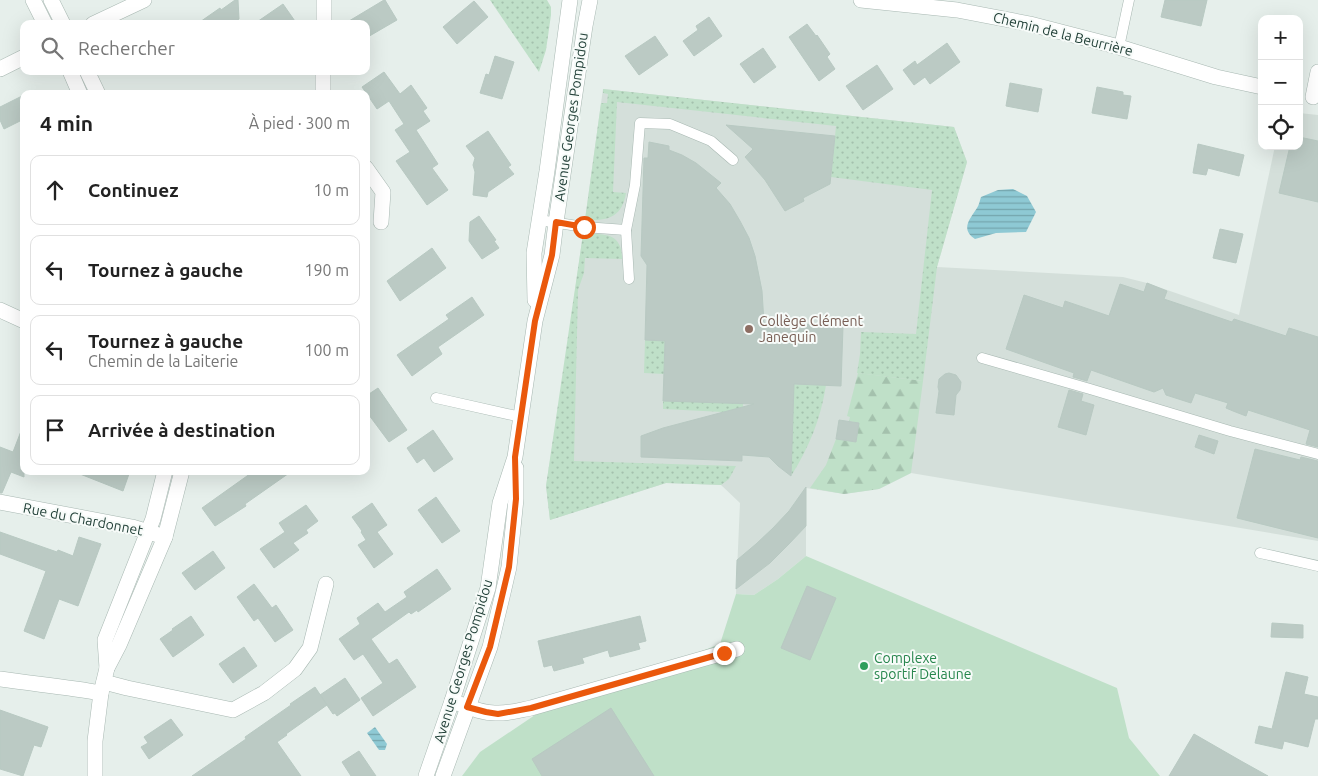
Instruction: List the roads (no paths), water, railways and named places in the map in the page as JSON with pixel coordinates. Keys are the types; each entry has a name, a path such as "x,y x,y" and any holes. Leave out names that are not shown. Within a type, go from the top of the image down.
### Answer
{"street":[{"path":"32,0 43,20"},
{"path":"51,0 61,20"},
{"path":"102,20 144,0"},
{"path":"324,0 324,20"},
{"name":"Avenue Georges Pompidou","path":"535,321 534,253 570,0"},
{"name":"Avenue Georges Pompidou","path":"426,776 488,588 500,503 515,457 535,321 552,255 590,0"},
{"name":"Chemin de la Beurrière","path":"861,0 957,5 1119,47 1216,77 1258,86"},
{"path":"0,69 20,59"},
{"path":"1310,96 1318,72"},
{"path":"72,75 78,90"},
{"path":"89,75 96,90"},
{"path":"323,75 323,90"},
{"path":"370,173 384,192 381,222"},
{"path":"0,310 20,319"},
{"name":"Avenue Georges Pompidou","path":"443,776 490,647 509,567 516,499 515,457"},
{"path":"95,776 95,741 104,681 105,640 153,519 165,475"},
{"path":"104,681 165,537 181,475"},
{"name":"Rue du Chardonnet","path":"0,502 132,527 165,537"},
{"path":"0,678 40,685 74,688 104,681 127,688 233,710 264,694 295,669 310,648 326,584"},
{"path":"452,701 467,707 498,714 531,708 737,649"}],"lane":[{"path":"1119,47 1129,0"},
{"path":"629,280 626,230 635,185 640,122 670,124 711,141 733,160"},
{"path":"539,220 584,227 626,230"},
{"path":"982,358 1230,431 1318,454"},
{"path":"436,398 521,417"},
{"path":"1260,553 1318,566"}],"water":[{"path":"1013,189 1027,196 1036,212 1026,232 996,233 975,239 970,235 967,228 969,220 978,207 981,197 998,190"},
{"path":"375,727 387,744 385,750 379,750 367,733"}],"place":[{"name":"Collège Clément Janequin","path":"749,329"},
{"name":"Complexe sportif Delaune","path":"864,666"}]}
